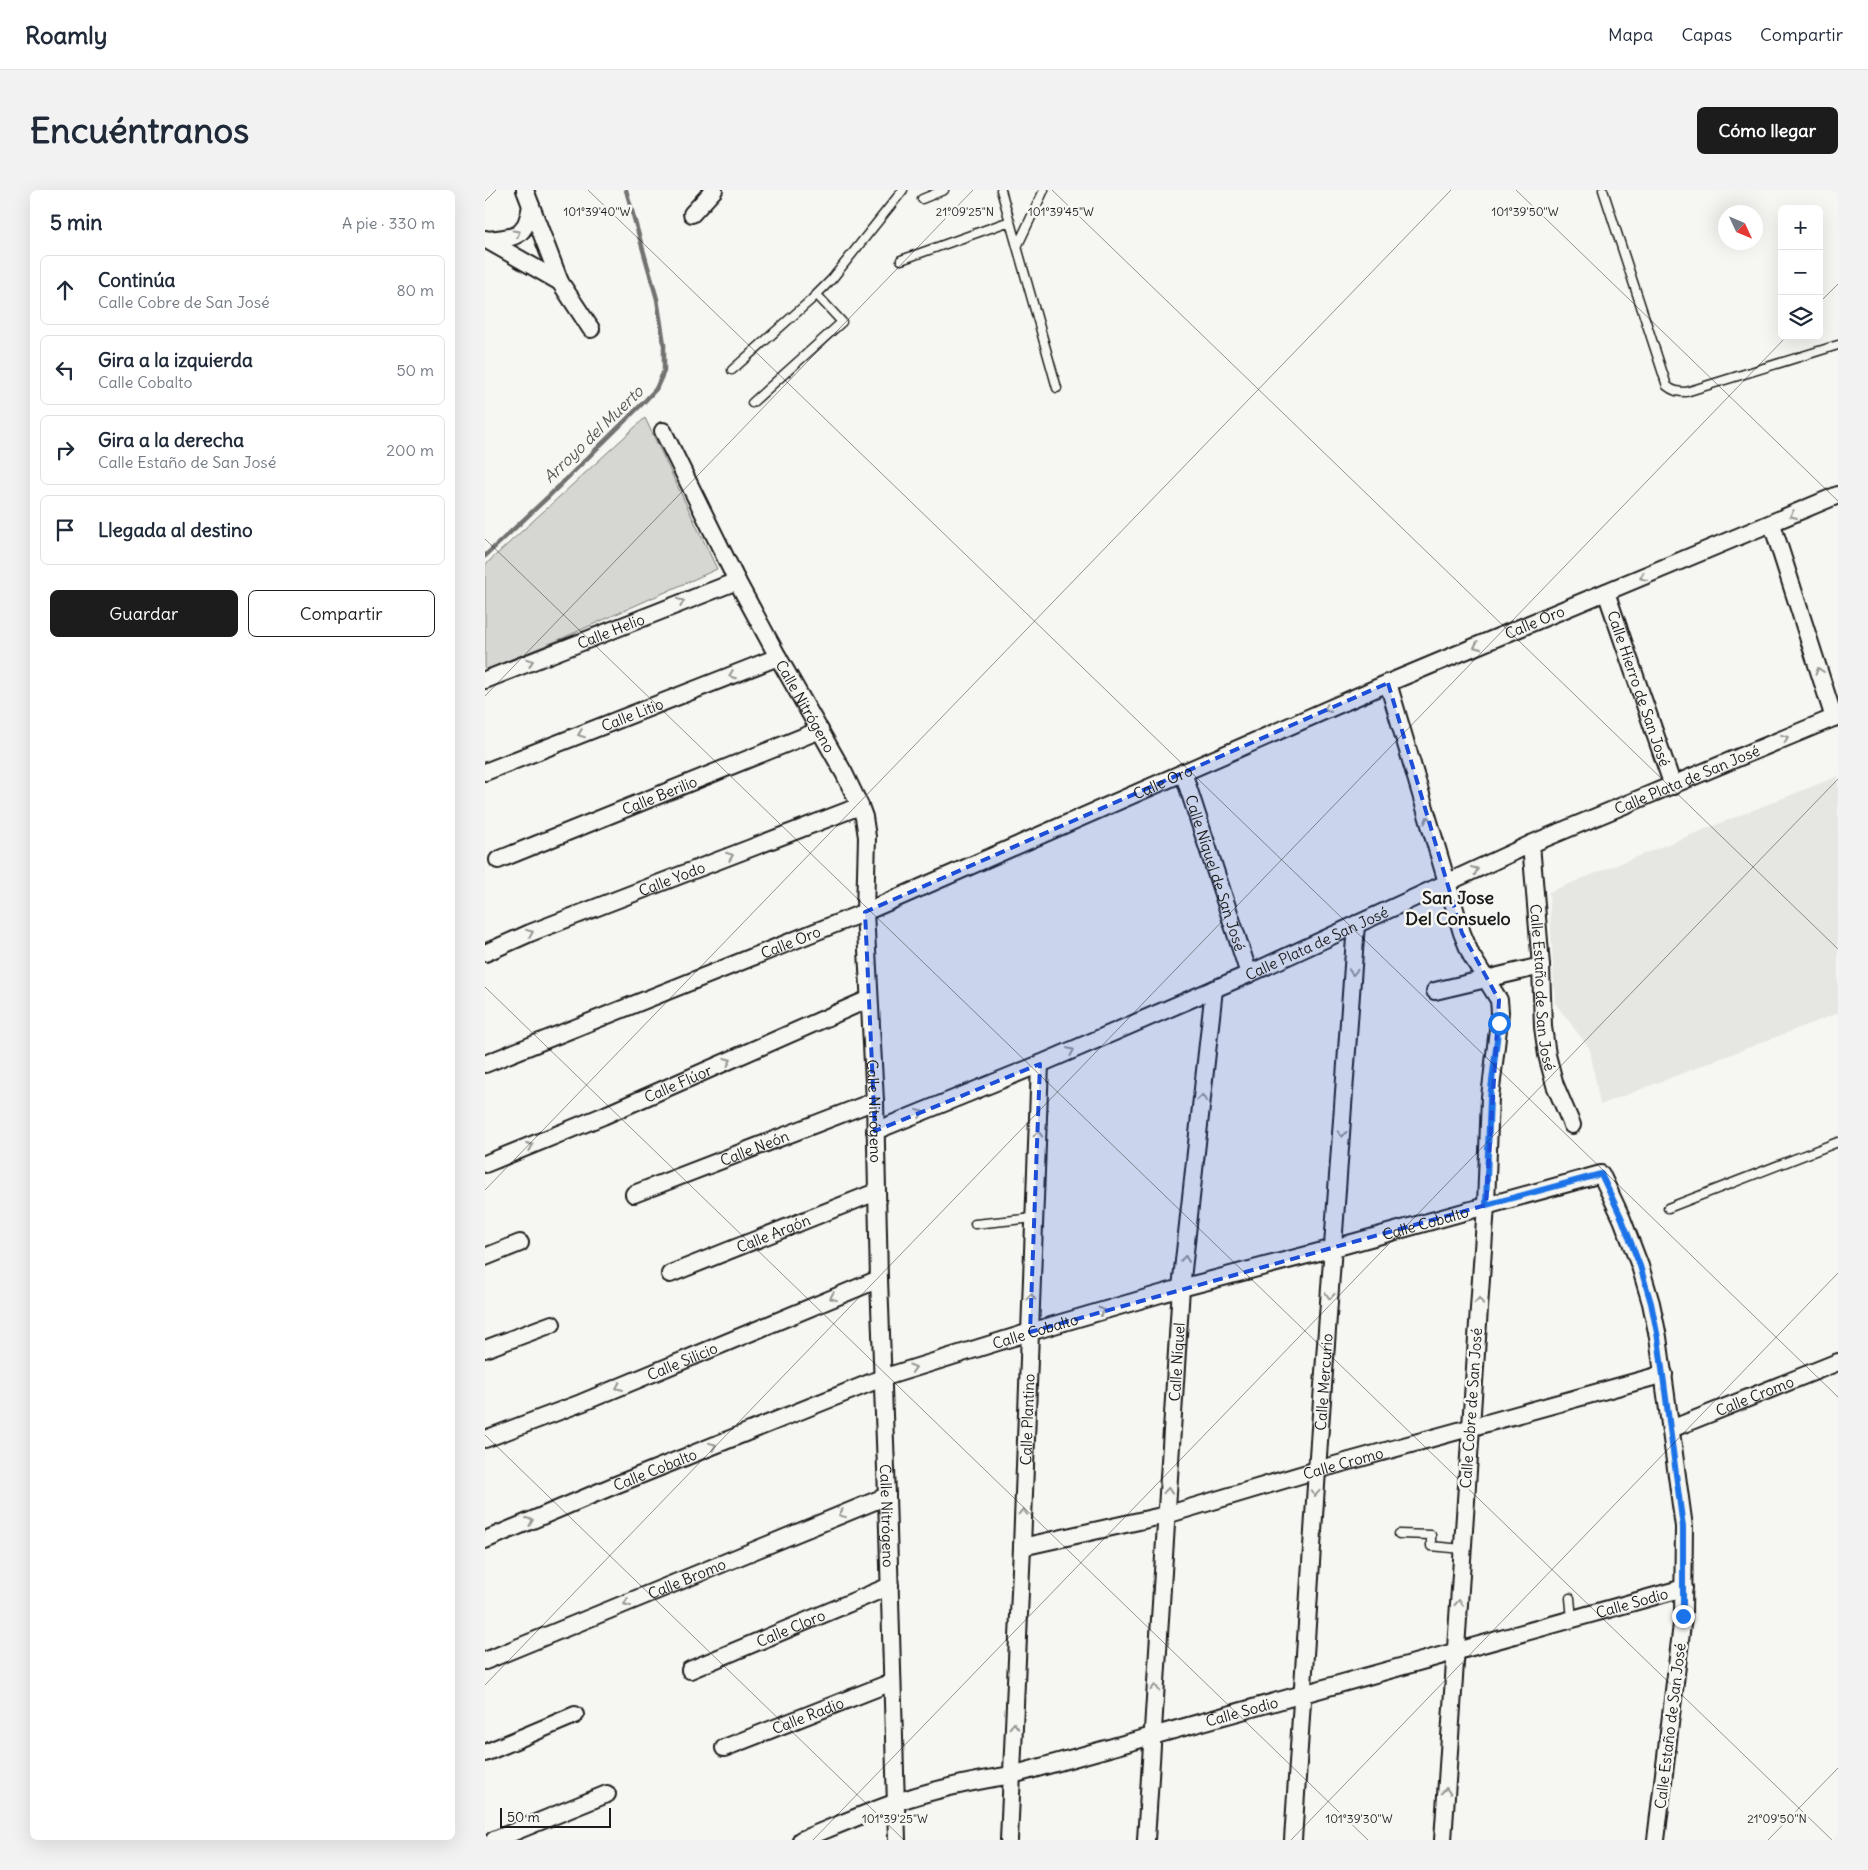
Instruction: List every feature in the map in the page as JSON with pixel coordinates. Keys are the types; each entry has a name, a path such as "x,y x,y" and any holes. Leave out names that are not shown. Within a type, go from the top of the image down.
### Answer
{"street":[{"path":"525,190 560,282 591,329"},
{"path":"692,214 714,190"},
{"path":"485,239 512,237 519,233 525,228 531,206"},
{"path":"485,239 560,282"},
{"name":"Calle Nitrógeno","path":"663,431 737,581 860,806 867,837 865,912 875,1101 876,1192 897,1840"},
{"name":"Calle Oro","path":"485,1064 865,912 1388,683 1838,495"},
{"path":"1772,524 1836,717"},
{"name":"Calle Helio","path":"485,680 737,581"},
{"name":"Calle Hierro de San José","path":"1606,592 1673,786"},
{"name":"Calle Litio","path":"485,772 778,657"},
{"name":"Calle Cobre de San José","path":"1388,683 1462,933 1471,955 1499,1000 1500,1012 1490,1098 1486,1205 1443,1840"},
{"name":"Calle Plata de San José","path":"875,1131 1040,1064 1249,974 1531,844 1836,717"},
{"name":"Calle Berilio","path":"498,860 820,730"},
{"name":"Calle Níquel de San José","path":"1183,772 1249,974"},
{"name":"Calle Yodo","path":"485,953 530,933 860,806"},
{"name":"Calle Estaño de San José","path":"1531,844 1541,966 1543,1027 1547,1056 1555,1085 1572,1125"},
{"name":"Calle Mercurio","path":"1293,1840 1301,1694 1356,924"},
{"path":"1435,991 1541,966"},
{"name":"Calle Níquel","path":"1146,1840 1181,1288 1214,989"},
{"name":"Calle Flúor","path":"485,1164 603,1116 869,999"},
{"name":"Calle Plantino","path":"1009,1840 1040,1064"},
{"name":"Calle Neón","path":"634,1194 875,1101"},
{"name":"Calle Estaño de San José","path":"1601,1174 1622,1219 1640,1266 1651,1303 1664,1374 1683,1527 1684,1588 1679,1655 1655,1840"},
{"name":"Calle Cobalto","path":"485,1540 613,1486 882,1378 1181,1288 1601,1174"},
{"name":"Calle Argón","path":"670,1274 876,1192"},
{"path":"485,1257 520,1243"},
{"name":"Calle Silicio","path":"485,1439 581,1403 879,1279"},
{"path":"485,1349 552,1324"},
{"name":"Calle Cromo","path":"1671,1428 1838,1362"},
{"name":"Calle Cromo","path":"1022,1547 1166,1515 1317,1470 1664,1374"},
{"name":"Calle Bromo","path":"485,1661 887,1496"},
{"name":"Calle Cloro","path":"691,1670 889,1586"},
{"name":"Calle Sodio","path":"801,1840 896,1802 972,1782 1012,1775 1152,1737 1684,1588"},
{"name":"Calle Radio","path":"724,1748 892,1682"},
{"path":"485,1753 575,1715"},
{"path":"494,1840 607,1794"}],"lane":[{"path":"732,370 817,295 841,269 903,190"},
{"path":"922,199 944,190"},
{"path":"1001,190 1057,388"},
{"path":"1017,247 1045,190"},
{"path":"1603,190 1667,386 1671,390 1686,392 1838,345"},
{"path":"901,260 1010,221"},
{"path":"752,403 842,322 817,295"},
{"path":"1668,1208 1838,1142"},
{"path":"975,1224 1034,1218"},
{"path":"1399,1534 1431,1535 1431,1546 1462,1549"},
{"path":"1570,1598 1573,1619"}],"highlighted area":[{"path":"1388,683 1462,933 1499,1000 1486,1205 1030,1332 1040,1064 875,1131 865,912"}],"shaded area":[{"path":"645,418 717,569 556,641 485,670 485,565"},
{"path":"1838,776 1838,1013 1600,1105 1590,1049 1555,1003 1549,892"}],"waterway":[{"name":"Arroyo del Muerto","path":"485,556 643,403 656,389 664,371 664,344 657,299 626,190"}],"district":[{"name":"San Jose Del Consuelo","path":"1458,908"}],"route":[{"path":"1499,1023 1490,1098 1486,1205 1601,1174 1622,1219 1640,1266 1651,1303 1658,1338 1683,1527 1683,1616"}]}
